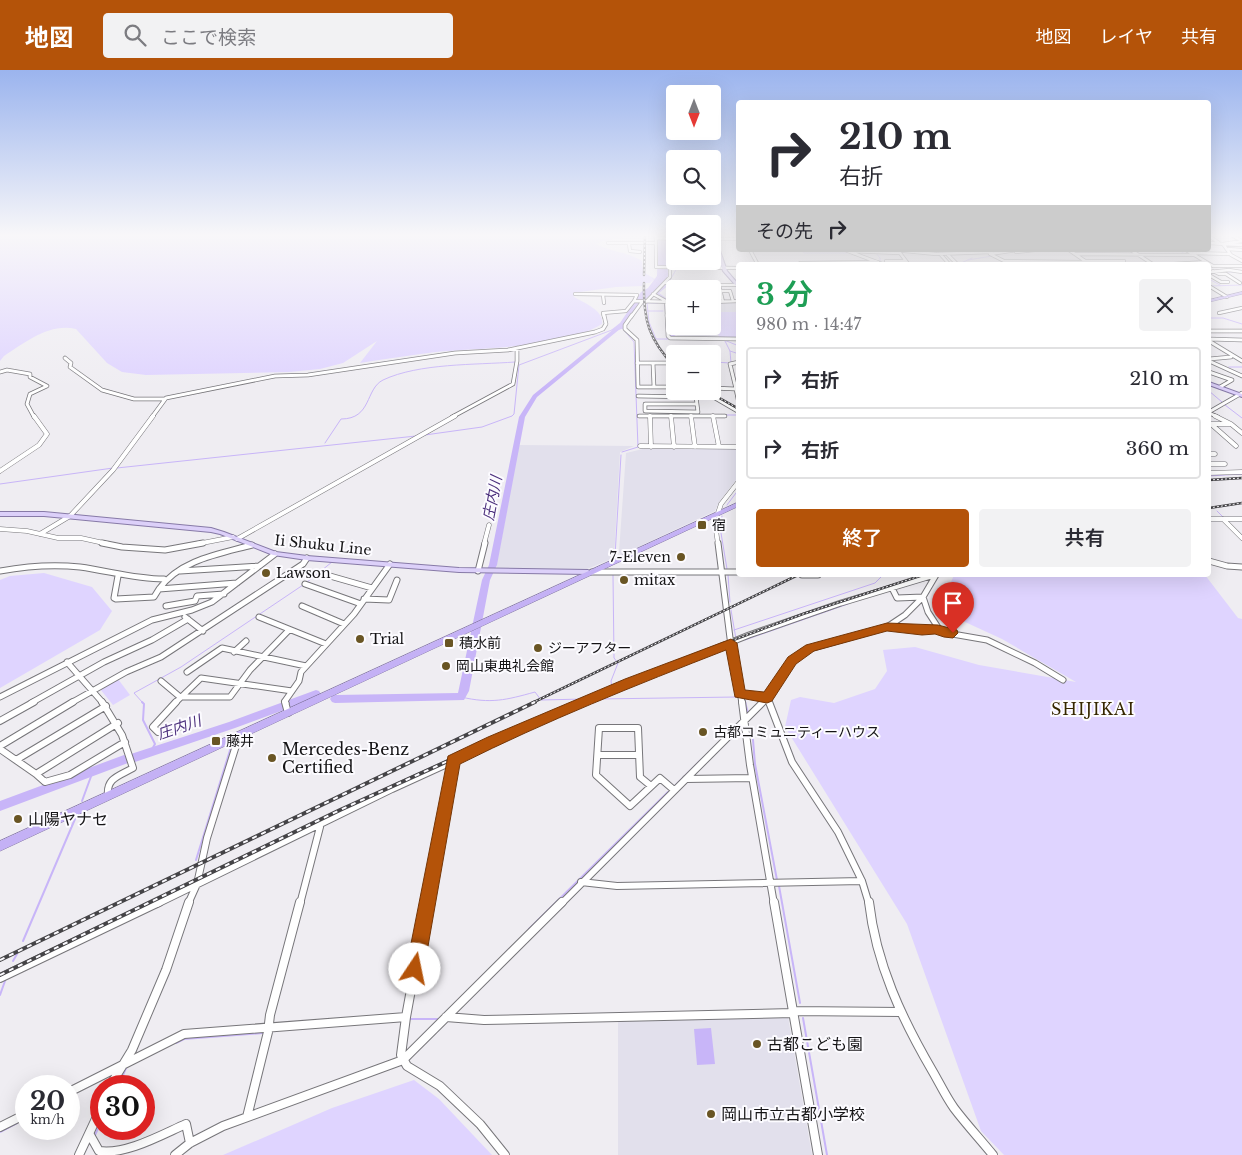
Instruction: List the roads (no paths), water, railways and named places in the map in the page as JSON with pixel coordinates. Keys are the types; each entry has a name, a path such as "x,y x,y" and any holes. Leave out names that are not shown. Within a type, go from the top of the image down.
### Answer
{"highway":[{"path":"1211,301 1242,293"},
{"path":"0,846 239,736 286,707 482,624 588,572 736,505"}],"main road":[{"path":"1211,384 1241,394"},
{"name":"Ii Shuku Line","path":"0,514 70,516 212,530 275,554 307,558 481,571 588,572"},
{"path":"568,572 574,575 571,581"}],"street":[{"path":"663,287 643,302 625,325 625,329 637,340 638,387 666,387"},
{"path":"1211,287 1227,297"},
{"path":"721,290 730,290 733,301 723,302 721,294"},
{"path":"65,358 71,363 70,367 99,388 134,399 165,398 237,382 276,376 308,375 455,353 517,348 600,331 605,326 604,313 627,310 635,301 637,295 575,294"},
{"path":"654,294 666,301"},
{"path":"603,295 604,303"},
{"path":"635,301 666,302"},
{"path":"1220,314 1242,308"},
{"path":"1211,331 1242,331"},
{"path":"670,335 670,338 736,339"},
{"path":"1211,340 1242,340"},
{"path":"1211,341 1242,361"},
{"path":"0,528 58,538 81,538 122,547 165,550 235,538 514,384 516,365 519,360 517,348"},
{"path":"1211,359 1234,356"},
{"path":"1211,360 1242,376"},
{"path":"736,362 731,363 736,385"},
{"path":"637,363 666,363"},
{"path":"653,363 654,387"},
{"path":"0,372 7,370 30,374 30,377 47,386 30,394 27,404 29,410 47,434 39,445 0,471"},
{"path":"1211,370 1232,380 1220,387"},
{"path":"721,388 736,389"},
{"path":"1211,411 1241,394"},
{"path":"638,396 666,396"},
{"path":"40,534 70,516 114,468 165,398"},
{"path":"696,400 697,404 698,412 645,411 645,404 697,404"},
{"path":"716,400 736,410"},
{"path":"1211,413 1230,423 1242,433"},
{"path":"639,416 725,416"},
{"path":"650,416 651,446"},
{"path":"671,416 674,447"},
{"path":"691,416 695,447"},
{"path":"713,416 719,447"},
{"path":"1230,423 1212,424 1236,446"},
{"path":"640,446 736,447"},
{"path":"1211,464 1225,464"},
{"path":"1211,473 1242,472"},
{"path":"736,485 721,504 714,518 742,694 752,778 775,882 792,1012 818,1155"},
{"path":"721,504 726,508 730,508"},
{"path":"1211,519 1242,519"},
{"path":"1223,519 1242,538"},
{"path":"481,571 489,525"},
{"path":"0,571 24,566 71,567 92,569 118,576 148,580 164,579 205,558 252,545"},
{"path":"0,697 152,620 212,602 225,594 275,554"},
{"path":"125,742 70,775 45,782 0,747 94,689 126,672 161,658 303,564 307,558"},
{"path":"1211,562 1226,566 1242,567"},
{"path":"286,707 292,691 306,666 363,602 390,564"},
{"path":"177,571 260,566"},
{"path":"588,572 736,572"},
{"path":"118,576 114,598 116,599 154,597 164,579"},
{"path":"330,576 372,588"},
{"path":"0,978 453,760 588,700 734,642 929,577"},
{"path":"174,1155 190,1143 215,1130 403,1060 745,721 767,698 792,660 803,651 887,627 905,615 923,597 934,577"},
{"path":"305,584 363,602 389,600 397,580"},
{"path":"159,589 237,584"},
{"path":"893,589 897,598 923,597"},
{"path":"166,606 195,601 197,596 225,594"},
{"path":"923,597 928,612 938,630"},
{"path":"302,606 344,624"},
{"path":"179,613 203,631"},
{"path":"259,617 326,644"},
{"path":"0,721 188,619"},
{"path":"887,627 938,630 944,633 987,640 1020,657 1035,662 1063,680"},
{"path":"161,681 180,697 230,697 237,684 289,630"},
{"path":"234,652 246,641"},
{"path":"187,672 222,648 306,666"},
{"path":"66,662 94,689 118,723 125,742 132,768 110,781 107,787 108,796"},
{"path":"194,723 155,732 153,727 180,697 201,678 292,691"},
{"path":"742,694 767,698"},
{"path":"767,698 792,762 838,832 862,880 869,901 872,928 886,978 925,1059 953,1107 993,1155"},
{"path":"16,760 106,706"},
{"path":"36,774 118,723"},
{"path":"652,786 640,777 638,728 599,728 596,775 630,806 652,786 660,778 674,790"},
{"path":"117,1075 125,1063 166,970 186,909 197,884 208,838 239,736"},
{"path":"598,755 639,755"},
{"path":"453,760 406,1017 401,1055 407,1066 447,1093 480,1124 506,1155"},
{"path":"686,779 752,778"},
{"path":"247,1117 269,1028 270,1015 320,828 319,824"},
{"path":"581,882 617,886 862,880"},
{"path":"446,1017 484,1020 792,1012 902,1012"},
{"path":"80,1086 184,1034 406,1017"},
{"path":"0,1127 15,1120"},
{"path":"155,1137 186,1124 190,1143"},
{"path":"79,1155 90,1135"},
{"path":"93,1140 99,1151 115,1153 147,1140"}],"waterway":[{"path":"648,311 647,303 658,303"},
{"path":"665,305 667,339"},
{"path":"648,311 663,311"},
{"path":"648,311 649,322 656,339 667,339"},
{"path":"1211,318 1223,318 1242,324"},
{"name":"庄内川","path":"335,699 461,697 464,691 486,580 493,565 522,417 535,396 623,324"},
{"path":"622,328 634,342 638,447 622,452"},
{"path":"425,435 482,427 512,416 514,414 519,365 612,330"},
{"path":"724,340 736,345"},
{"path":"725,341 730,351"},
{"path":"721,362 731,363 730,351"},
{"path":"730,351 736,353"},
{"path":"325,443 341,419 351,418 363,409 377,384 397,374 430,368 515,362"},
{"path":"1229,367 1242,367"},
{"path":"1211,393 1222,402"},
{"path":"1225,405 1242,418"},
{"path":"725,415 736,415"},
{"path":"117,468 416,436"},
{"path":"615,556 621,455"},
{"path":"0,484 113,468"},
{"path":"1211,476 1242,474"},
{"path":"727,505 736,493"},
{"path":"1217,511 1223,517"},
{"path":"722,516 720,527 727,569"},
{"path":"306,583 332,562"},
{"path":"612,688 611,681 618,663 614,658 613,575"},
{"path":"728,575 730,602"},
{"path":"734,630 875,583 881,577"},
{"path":"143,703 134,693 181,667 303,585"},
{"path":"745,640 848,604"},
{"path":"731,610 734,630"},
{"path":"734,630 736,639"},
{"path":"736,643 743,693"},
{"path":"461,697 490,701 535,692 541,700 584,699"},
{"name":"庄内川","path":"135,757 316,694"},
{"path":"598,699 737,697"},
{"path":"744,697 746,703"},
{"path":"745,702 748,713"},
{"path":"143,703 143,720 155,744 151,751"},
{"path":"752,728 755,764 777,880"},
{"path":"196,860 231,747"},
{"path":"675,786 702,759"},
{"name":"庄内川","path":"0,806 124,760"},
{"path":"434,884 457,763"},
{"path":"82,801 93,771"},
{"path":"529,929 668,792"},
{"path":"23,941 75,819"},
{"path":"779,886 800,1003"},
{"path":"13,961 17,954"},
{"path":"0,995 5,981"},
{"path":"803,1018 827,1155"},
{"path":"409,1019 440,1019"},
{"path":"176,1043 184,1039 263,1033"},
{"path":"123,1075 127,1066"},
{"path":"0,1132 15,1124"}],"railway":[{"path":"644,287 645,308 649,329 666,357"},
{"path":"721,399 736,407"},
{"path":"1211,480 1242,478"},
{"path":"1211,508 1242,503"},
{"path":"532,703 794,577"},
{"path":"575,703 685,658 803,614 917,577"},
{"path":"0,960 535,702"},
{"path":"0,975 340,810 578,702"}],"place":[{"name":"宿","path":"702,525"},
{"name":"7-Eleven","path":"681,557"},
{"name":"Lawson","path":"266,573"},
{"name":"mitax","path":"624,580"},
{"name":"Trial","path":"360,639"},
{"name":"積水前","path":"449,643"},
{"name":"ジーアフター","path":"538,648"},
{"name":"岡山東典礼会館","path":"446,666"},
{"name":"古都コミュニティーハウス","path":"703,732"},
{"name":"藤井","path":"216,741"},
{"name":"Mercedes-Benz Certified","path":"272,758"},
{"name":"山陽ヤナセ","path":"18,819"},
{"name":"古都こども園","path":"757,1044"},
{"name":"岡山市立古都小学校","path":"711,1114"}],"district":[{"name":"SHIJIKAI","path":"1093,709"}]}
